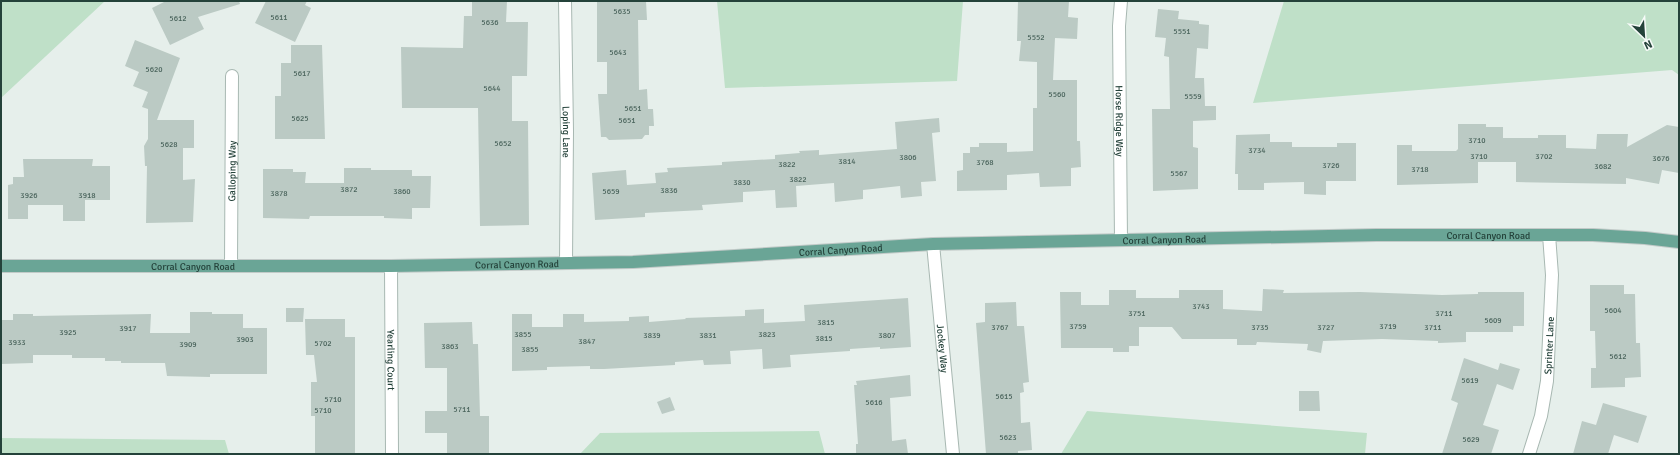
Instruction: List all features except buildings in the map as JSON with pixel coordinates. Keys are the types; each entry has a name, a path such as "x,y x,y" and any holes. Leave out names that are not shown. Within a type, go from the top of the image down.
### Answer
{"main road":[{"name":"Corral Canyon Road","path":"1,266 391,266 633,262 933,244 1384,235 1549,235 1632,237 1679,242"}],"street":[{"name":"Loping Lane","path":"565,1 567,131 566,263"},
{"name":"Horse Ridge Way","path":"1121,1 1118,26 1121,240"},
{"name":"Galloping Way","path":"231,266 232,76"},
{"name":"Sprinter Lane","path":"1529,454 1541,416 1547,381 1552,275 1549,235"},
{"name":"Jockey Way","path":"933,244 953,454"},
{"name":"Yearling Court","path":"391,266 392,454"}],"green space":[{"path":"1,1 105,1 1,98"},
{"path":"717,1 963,1 957,81 725,88"},
{"path":"1284,1 1679,1 1679,75 1672,70 1253,103"},
{"path":"1087,411 1367,433 1365,454 1061,454"},
{"path":"819,431 825,454 580,454 600,433"},
{"path":"1,438 225,440 229,454 1,454"}]}
